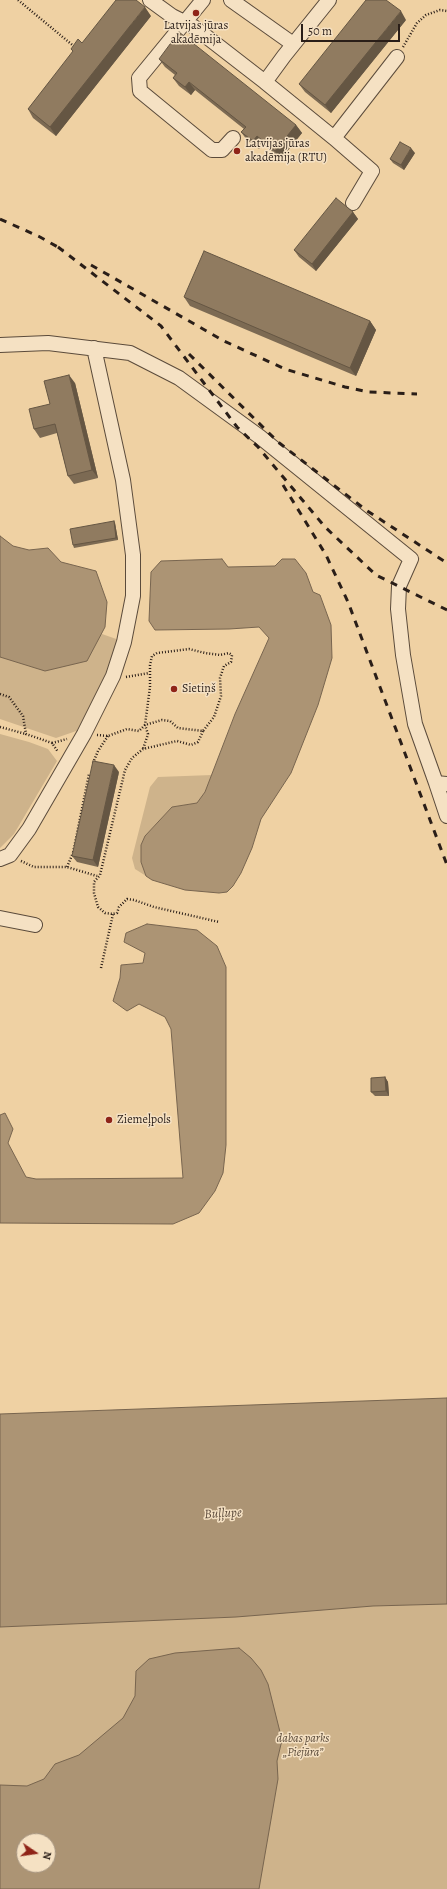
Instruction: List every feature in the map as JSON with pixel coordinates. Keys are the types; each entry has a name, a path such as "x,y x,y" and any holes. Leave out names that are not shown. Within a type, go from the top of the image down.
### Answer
{"lane":[{"path":"150,0 172,16 194,27 265,82 372,171 352,203"},
{"path":"203,0 139,78 140,91 212,150 222,150 233,138"},
{"path":"231,0 294,44"},
{"path":"265,82 329,0"},
{"path":"334,138 397,57"},
{"path":"0,345 48,344 130,353 180,378 260,437 411,559 399,586 398,609 403,655 415,724 441,783 447,816"},
{"path":"5,857 29,830 84,734 113,676 124,642 133,596 132,555 123,480 94,348"},
{"path":"0,918 35,924"}],"path":[{"path":"18,0 81,52"},
{"path":"397,57 417,23 426,15 440,10 447,11"},
{"path":"143,749 148,734 145,725 150,687 149,673 152,656 157,653 189,649 205,653 220,655 229,653 232,655 231,662 224,666 220,678 221,696 214,717 203,731 198,742 191,745 177,741 143,749 132,758 125,770 100,875 97,876 94,882 94,893 98,907 105,913 117,913 119,907 127,899 154,907 219,922"},
{"path":"113,676 119,678 149,673"},
{"path":"0,694 9,697 23,716 26,734"},
{"path":"0,727 52,743 84,734 108,736 127,730 139,731 145,725 162,720 170,722 178,728 203,731"},
{"path":"67,867 73,853 89,774 98,751 108,736"},
{"path":"52,743 66,764"},
{"path":"89,774 96,774"},
{"path":"73,853 78,855"},
{"path":"5,857 34,867 67,867 97,876"},
{"path":"101,968 113,914"}],"green space":[{"path":"102,634 122,641 82,729 56,738 0,719 0,647 89,641"},
{"path":"0,734 48,749 57,761 14,834 0,848"},
{"path":"212,775 205,792 198,803 172,807 145,836 141,845 141,862 146,876 135,869 132,858 150,787 158,777"},
{"name":"dabas parks „Piejūra”","path":"447,1593 447,1889 0,1889 0,1617"}],"water":[{"path":"0,536 13,546 29,550 48,548 61,562 96,571 107,602 105,627 87,661 45,671 0,657"},
{"path":"222,559 228,567 275,566 282,559 295,559 306,573 313,592 320,595 331,625 332,658 318,705 291,773 261,819 252,848 241,873 233,886 227,892 219,893 185,890 152,880 146,876 141,862 141,845 145,836 172,807 197,803 205,792 235,714 269,638 259,627 155,630 149,621 151,572 161,561"},
{"path":"147,924 197,930 217,946 226,967 226,1145 223,1173 215,1191 199,1213 173,1224 0,1223 0,1115 5,1113 13,1129 8,1143 26,1177 36,1179 183,1178 171,1029 165,1017 139,1004 127,1011 113,1001 120,978 121,965 143,963 145,953 124,942 126,933"},
{"name":"Buļļupe","path":"447,1398 447,1604 373,1606 236,1617 0,1627 0,1414"},
{"path":"239,1648 251,1658 261,1670 268,1684 282,1740 277,1761 278,1779 259,1889 0,1889 0,1785 27,1786 44,1779 55,1764 79,1755 123,1718 135,1696 136,1671 149,1659 175,1653"}],"building":[{"path":"116,0 136,0 145,7 50,127 28,109 73,51 71,49 78,39 82,43"},
{"path":"366,0 386,0 401,11 325,105 299,84"},
{"path":"179,32 296,125 275,151 257,136 253,141 241,132 246,127 189,82 185,87 173,78 177,73 159,59"},
{"path":"400,142 411,148 401,165 390,159"},
{"path":"336,198 353,212 312,264 294,250"},
{"path":"204,251 370,321 350,368 184,297"},
{"path":"69,375 92,470 68,476 55,424 34,429 29,409 50,404 44,381"},
{"path":"114,521 116,538 73,545 70,529"},
{"path":"93,761 114,765 93,860 72,856"},
{"path":"385,1077 386,1091 371,1092 371,1078"}],"railway":[{"path":"0,219 40,237 63,250"},
{"path":"58,247 161,326 237,427 258,447 325,527 376,575 447,610"},
{"path":"91,265 224,341 285,369 345,387 369,392 417,394"},
{"path":"189,354 278,442 366,510 447,563"},
{"path":"283,485 326,555 348,602 447,865"}],"place":[{"name":"Latvijas jūras akadēmija","path":"196,13"},
{"name":"Latvijas jūras akadēmija (RTU)","path":"237,151"},
{"name":"Sietiņš","path":"174,689"},
{"name":"Ziemeļpols","path":"109,1120"}]}
